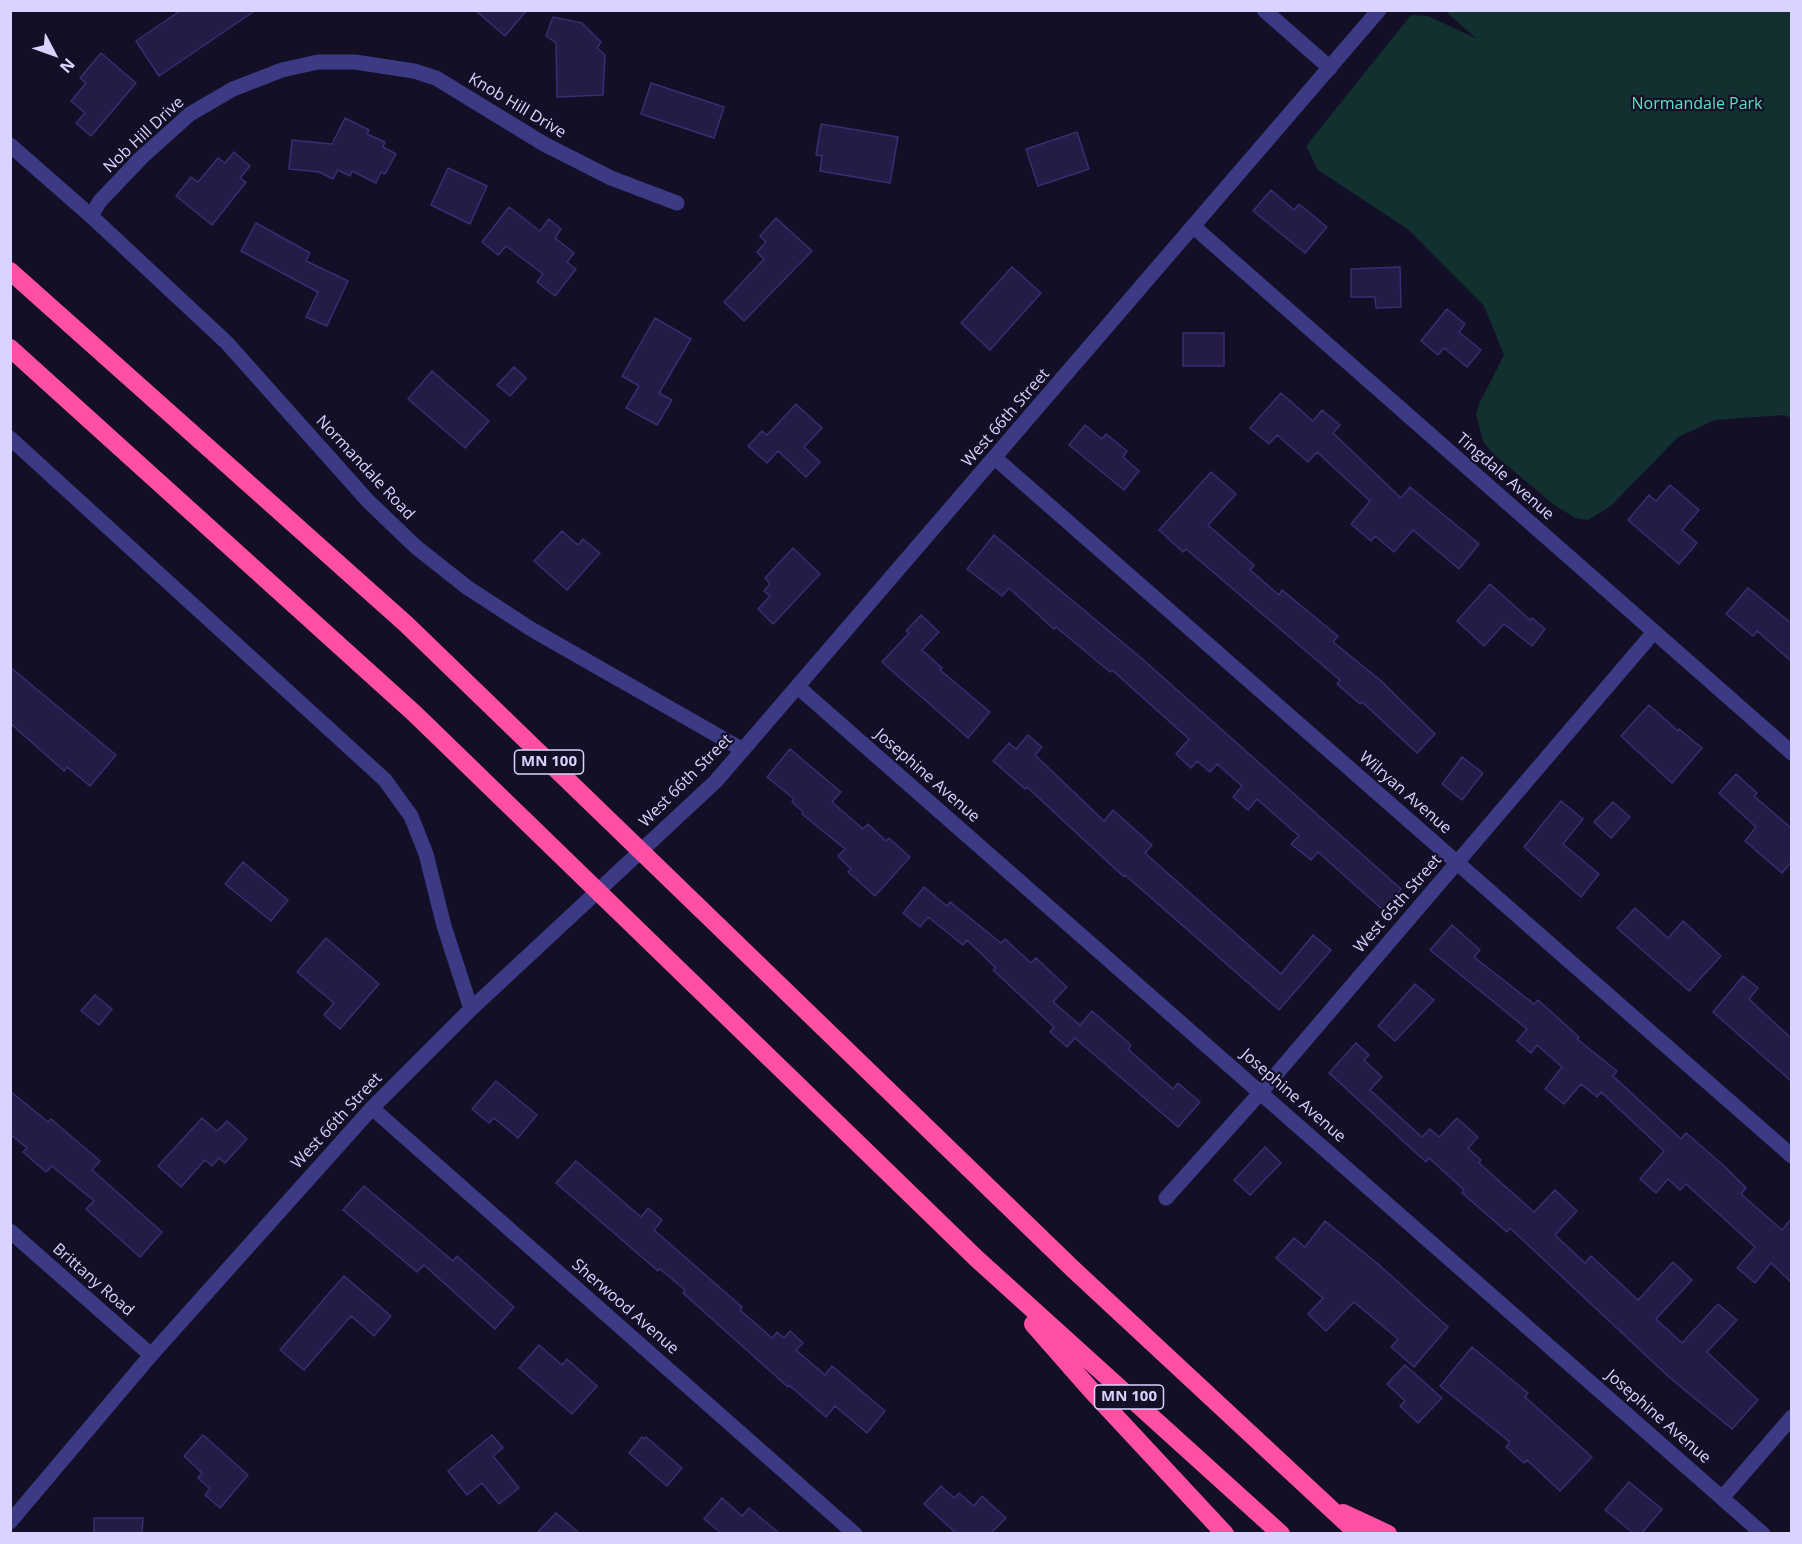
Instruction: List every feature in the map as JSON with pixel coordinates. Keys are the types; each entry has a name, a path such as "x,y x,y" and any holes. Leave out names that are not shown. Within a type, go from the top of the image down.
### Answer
{"highway":[{"name":"MN 100","path":"10,271 406,624 1074,1270 1358,1533"},
{"name":"MN 100","path":"10,348 415,714 977,1259 1281,1533"},
{"path":"977,1259 1091,1390 1225,1533"},
{"path":"1329,1507 1388,1533"}],"street":[{"path":"1264,10 1330,68"},
{"name":"West 66th Street","path":"10,1522 152,1355 372,1108 471,1009 716,781 1379,10"},
{"name":"Nob Hill Drive","path":"91,216 100,201 142,157 190,114 233,89 282,70 318,62 333,62"},
{"name":"Knob Hill Drive","path":"333,62 392,67 436,78 544,144 611,178 677,203"},
{"name":"Normandale Road","path":"10,145 91,216 226,344 368,501 416,547 468,588 531,629 743,750"},
{"name":"Tingdale Avenue","path":"1194,227 1791,753"},
{"path":"10,438 385,780 411,816 426,854 444,926 471,1009"},
{"name":"Wilryan Avenue","path":"995,458 1791,1156"},
{"name":"West 65th Street","path":"1166,1197 1261,1092 1654,632"},
{"name":"Josephine Avenue","path":"798,687 1763,1533"},
{"name":"Sherwood Avenue","path":"372,1108 847,1531"},
{"name":"Brittany Road","path":"10,1231 152,1355"},
{"path":"1722,1498 1791,1417"}],"green space":[{"name":"Normandale Park","path":"1445,11 1791,11 1791,418 1784,415 1715,420 1678,437 1611,506 1588,520 1575,518 1553,504 1491,452 1483,441 1476,414 1504,355 1484,306 1409,230 1318,170 1306,146 1411,15 1428,16 1477,39"}],"building":[{"path":"181,10 256,10 159,76 136,41"},
{"path":"475,10 527,10 505,36"},
{"path":"553,17 582,23 601,42 597,48 605,55 603,95 557,97 556,43 546,36"},
{"path":"101,53 136,83 91,136 76,123 85,113 71,101 86,83 80,78"},
{"path":"651,83 724,107 714,138 641,114"},
{"path":"345,118 369,130 367,134 385,142 383,147 396,154 385,174 381,172 376,183 352,171 350,176 338,170 333,179 319,172 289,169 292,140 332,144"},
{"path":"821,124 898,137 890,183 820,171 822,156 816,155"},
{"path":"1077,132 1089,169 1038,186 1026,149"},
{"path":"234,152 250,166 240,178 246,182 212,225 176,196 191,177 198,182 218,158 225,163"},
{"path":"448,168 487,186 470,224 431,205"},
{"path":"1271,190 1294,210 1299,204 1327,227 1305,253 1253,211"},
{"path":"509,207 540,231 549,219 561,229 555,238 574,253 567,262 576,269 555,296 537,282 543,274 506,246 498,255 482,242"},
{"path":"776,218 812,251 744,321 724,302 764,259 757,252 766,242 760,236"},
{"path":"256,223 310,253 306,261 348,281 327,326 306,317 318,292 241,251"},
{"path":"1012,267 1041,293 990,350 961,323"},
{"path":"1400,267 1401,307 1376,308 1375,297 1351,297 1351,269"},
{"path":"1447,309 1465,324 1459,332 1481,350 1467,367 1444,348 1438,355 1421,341"},
{"path":"655,318 691,339 659,393 672,400 657,425 626,408 639,386 622,376"},
{"path":"1183,333 1224,333 1224,366 1183,366"},
{"path":"514,367 526,378 510,396 497,385"},
{"path":"432,371 489,421 465,448 408,399"},
{"path":"1281,393 1313,421 1322,410 1340,425 1333,433 1401,498 1410,487 1479,544 1459,569 1413,530 1394,552 1375,536 1371,541 1351,524 1370,501 1317,452 1308,462 1277,435 1269,444 1250,428"},
{"path":"796,404 822,428 804,447 820,462 806,477 778,451 767,463 748,446 762,431 767,435"},
{"path":"1085,425 1102,439 1106,434 1127,451 1123,457 1139,471 1124,490 1069,445"},
{"path":"1211,472 1236,494 1208,525 1254,565 1250,570 1279,595 1282,590 1338,636 1333,642 1380,680 1435,734 1417,753 1362,702 1360,704 1337,684 1340,680 1186,549 1183,552 1159,530"},
{"path":"1670,485 1699,510 1682,530 1697,543 1679,564 1628,520 1649,495 1656,501"},
{"path":"562,531 578,545 583,539 600,553 567,590 534,561"},
{"path":"994,535 1140,657 1401,889 1383,910 1318,852 1311,860 1291,844 1299,836 1257,799 1248,810 1233,797 1242,786 1217,764 1210,772 1197,761 1191,768 1176,754 1189,739 1112,670 1110,672 1056,627 1054,629 1009,588 1002,596 967,569"},
{"path":"793,548 820,574 773,624 758,609 770,596 764,591 770,584 765,578"},
{"path":"1490,584 1530,620 1532,618 1545,629 1532,646 1504,624 1484,646 1457,621"},
{"path":"1748,588 1791,623 1791,661 1757,631 1753,636 1726,614"},
{"path":"921,615 939,632 922,650 942,668 940,670 990,712 968,738 882,662 909,633 906,631"},
{"path":"10,667 116,755 90,786 67,767 64,771 10,723"},
{"path":"1649,705 1678,731 1679,729 1702,748 1672,783 1621,736"},
{"path":"1028,735 1042,747 1035,755 1104,821 1113,810 1152,845 1145,853 1281,974 1313,935 1331,950 1279,1010 1125,875 1124,877 1027,787 1025,789 993,761 1009,743 1016,749"},
{"path":"790,749 841,792 832,802 863,829 868,824 886,841 889,838 910,857 875,896 848,872 851,869 838,856 845,849 802,814 803,812 792,802 794,799 767,777"},
{"path":"1462,757 1483,773 1462,800 1442,784"},
{"path":"1736,774 1757,793 1754,796 1791,828 1791,862 1782,873 1745,841 1756,827 1719,793"},
{"path":"1561,801 1583,819 1563,844 1599,874 1581,897 1524,847"},
{"path":"1613,802 1630,817 1611,838 1594,822"},
{"path":"243,862 288,900 271,921 225,884"},
{"path":"924,887 947,906 950,902 1001,943 1005,939 1031,963 1036,958 1067,987 1053,1002 1080,1025 1092,1011 1131,1045 1128,1049 1173,1089 1178,1083 1200,1102 1178,1127 1075,1038 1067,1047 1050,1032 1054,1027 993,970 996,968 967,940 963,945 928,917 920,927 903,913"},
{"path":"1635,908 1668,938 1683,921 1721,956 1689,991 1617,928"},
{"path":"1452,925 1480,950 1474,957 1534,1004 1538,1000 1579,1037 1577,1039 1617,1071 1613,1076 1681,1139 1686,1133 1724,1166 1746,1188 1741,1194 1782,1230 1791,1219 1791,1282 1771,1263 1755,1283 1737,1268 1755,1247 1686,1184 1680,1190 1668,1179 1656,1193 1640,1179 1664,1151 1601,1092 1597,1097 1581,1084 1564,1104 1545,1089 1562,1067 1537,1045 1531,1053 1517,1041 1527,1029 1430,950"},
{"path":"326,938 379,984 340,1029 324,1015 334,1003 297,972"},
{"path":"1743,976 1758,988 1749,999 1791,1038 1791,1081 1713,1012"},
{"path":"1415,984 1434,1000 1395,1041 1378,1026"},
{"path":"95,995 112,1009 99,1025 81,1011"},
{"path":"1356,1043 1369,1055 1364,1060 1382,1077 1370,1090 1422,1137 1430,1129 1439,1137 1457,1118 1478,1137 1468,1148 1481,1160 1479,1163 1534,1212 1555,1190 1577,1211 1555,1235 1585,1263 1591,1256 1638,1300 1673,1262 1692,1280 1656,1319 1682,1343 1718,1304 1737,1320 1707,1352 1758,1400 1732,1429 1669,1377 1510,1228 1507,1232 1462,1193 1464,1190 1429,1158 1426,1162 1329,1073"},
{"path":"496,1081 537,1115 518,1138 494,1118 489,1123 472,1109"},
{"path":"10,1091 48,1122 51,1119 100,1161 92,1170 162,1232 140,1257 86,1209 94,1201 52,1166 46,1172 23,1152 27,1148 10,1134"},
{"path":"202,1118 217,1131 227,1121 247,1139 225,1163 219,1158 212,1166 205,1160 181,1187 158,1166"},
{"path":"1265,1147 1281,1163 1250,1195 1234,1180"},
{"path":"576,1161 641,1217 648,1208 662,1220 654,1230 742,1307 740,1310 772,1338 777,1332 784,1338 790,1331 803,1343 796,1350 825,1375 832,1366 885,1411 867,1433 835,1406 826,1417 789,1385 788,1387 683,1293 685,1290 660,1269 658,1271 556,1183"},
{"path":"364,1186 453,1261 457,1256 514,1307 495,1329 424,1265 417,1272 343,1210"},
{"path":"1325,1221 1378,1264 1448,1327 1414,1367 1391,1347 1398,1339 1354,1302 1326,1331 1308,1314 1323,1298 1276,1258 1294,1238 1305,1247"},
{"path":"344,1276 391,1316 374,1336 351,1316 304,1370 280,1350"},
{"path":"539,1345 562,1365 567,1359 597,1386 572,1414 519,1368"},
{"path":"1472,1347 1528,1393 1525,1397 1592,1457 1560,1491 1527,1460 1524,1463 1506,1447 1510,1442 1440,1386"},
{"path":"1405,1365 1442,1398 1418,1423 1400,1406 1405,1401 1387,1384"},
{"path":"203,1435 248,1475 220,1508 205,1495 210,1489 198,1478 202,1473 184,1456"},
{"path":"492,1435 503,1448 493,1456 519,1488 499,1504 482,1483 467,1495 448,1471"},
{"path":"642,1437 644,1439 646,1437 682,1468 667,1486 629,1453"},
{"path":"1629,1482 1662,1509 1642,1533 1633,1533 1605,1510"},
{"path":"941,1486 954,1498 959,1493 974,1506 982,1496 1006,1518 991,1533 956,1533 924,1504"},
{"path":"722,1498 742,1516 749,1508 779,1533 721,1533 704,1519"},
{"path":"556,1513 579,1533 537,1533"},
{"path":"94,1518 143,1518 142,1533 94,1533"}]}
